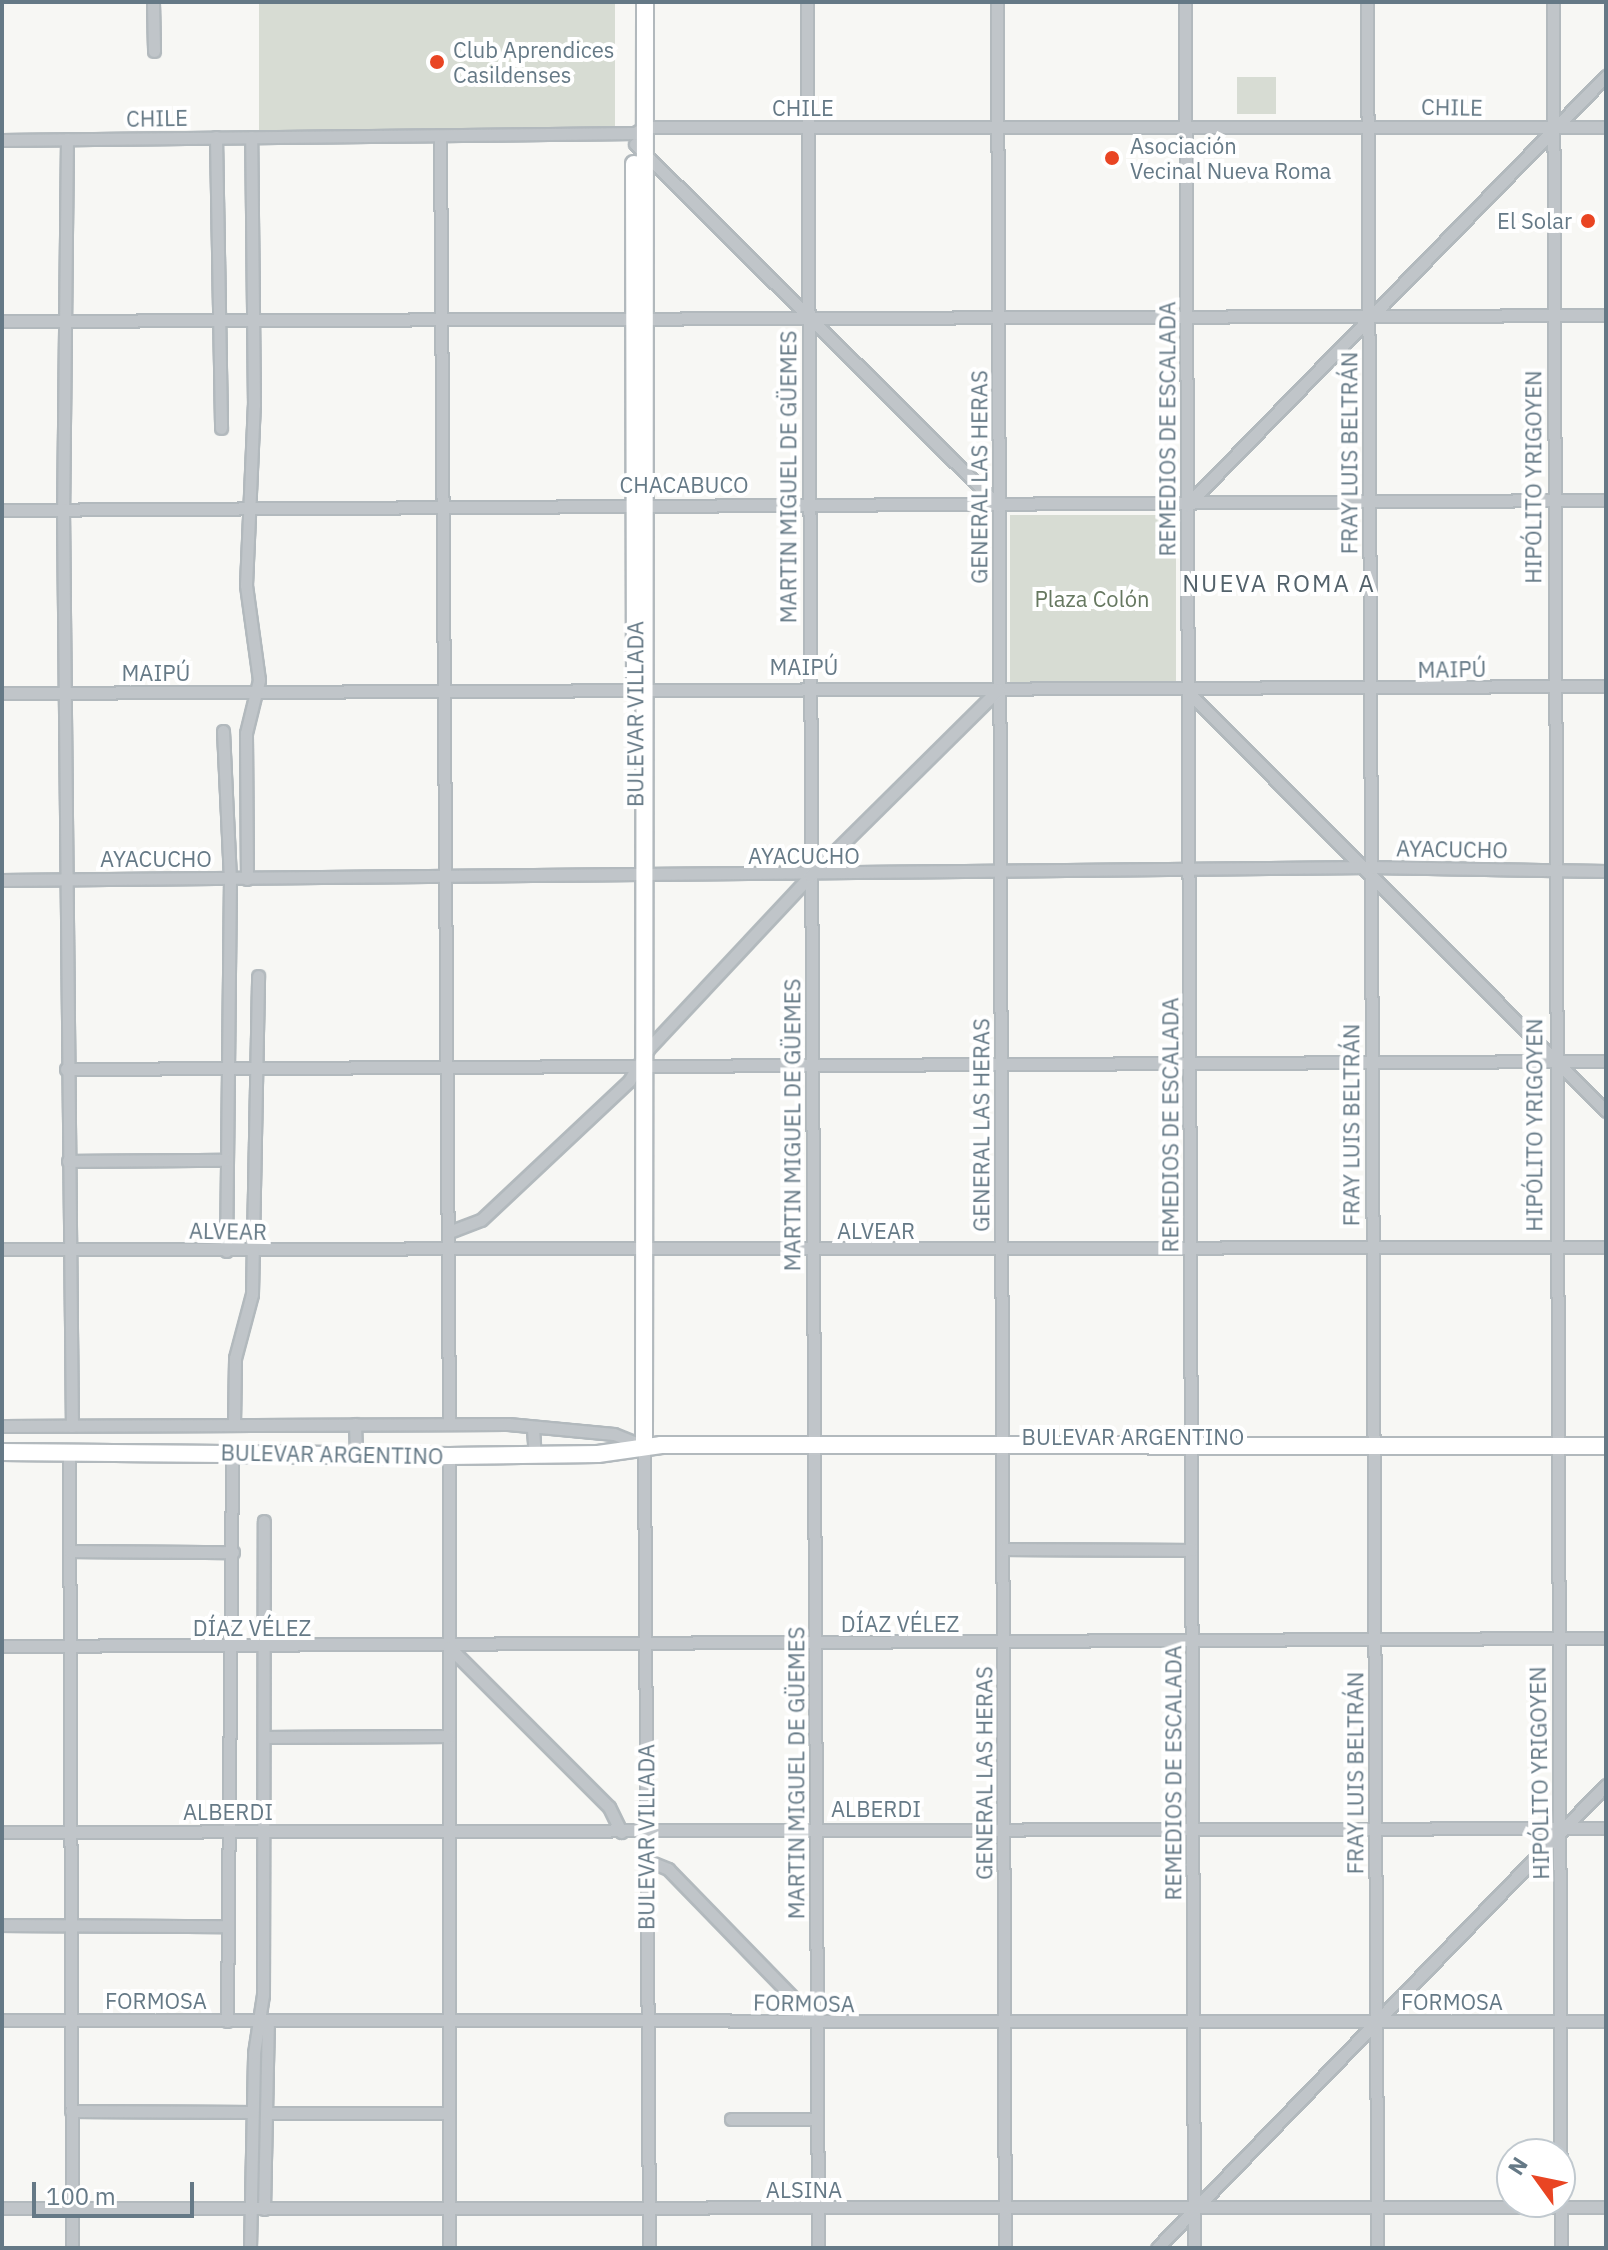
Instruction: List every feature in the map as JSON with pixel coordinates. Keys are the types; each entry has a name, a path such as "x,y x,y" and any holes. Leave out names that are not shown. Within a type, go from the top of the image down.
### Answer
{"main road":[{"name":"BULEVAR VILLADA","path":"634,2 640,139"},
{"name":"BULEVAR VILLADA","path":"645,2 639,318 641,877 645,1060 644,1426 652,1445"},
{"name":"BULEVAR ARGENTINO","path":"1555,1441 1606,1435"},
{"name":"BULEVAR ARGENTINO","path":"2,1452 449,1456 535,1455 652,1445 1003,1442 1555,1441 1606,1446"}],"street":[{"path":"153,2 154,51"},
{"name":"MARTIN MIGUEL DE GÜEMES","path":"807,2 818,2248"},
{"name":"GENERAL LAS HERAS","path":"997,2 1005,2248"},
{"name":"REMEDIOS DE ESCALADA","path":"1185,2 1194,2248"},
{"name":"FRAY LUIS BELTRÁN","path":"1367,2 1377,2248"},
{"name":"HIPÓLITO YRIGOYEN","path":"1553,2 1556,1639 1563,1829 1560,2138"},
{"path":"1187,505 1606,76"},
{"name":"CHILE","path":"2,140 440,136 640,139 807,128 1367,125 1554,130 1606,127"},
{"path":"440,136 449,880 449,1424"},
{"path":"216,137 221,428"},
{"path":"247,879 246,733 257,693 246,585 251,507 251,137"},
{"path":"67,139 63,509 66,1069 72,1426"},
{"path":"640,139 808,318 999,506"},
{"path":"2,321 1606,315"},
{"name":"CHACABUCO","path":"2,510 443,504 999,506 1606,500"},
{"name":"MAIPÚ","path":"2,693 447,692 809,686 1187,691 1606,686"},
{"path":"449,1232 481,1220 645,1060 810,876 999,689"},
{"path":"1187,691 1370,867 1554,1061 1606,1111"},
{"path":"223,731 230,878 226,1251"},
{"name":"AYACUCHO","path":"2,880 449,880 1370,867 1606,871"},
{"path":"234,1424 235,1358 254,1252 258,976"},
{"path":"66,1069 645,1060 811,1065 1606,1061"},
{"path":"68,1161 225,1160"},
{"name":"ALVEAR","path":"2,1249 644,1252 1606,1247"},
{"path":"355,1424 356,1455"},
{"path":"2,1426 449,1424 614,1434 652,1445"},
{"path":"533,1429 535,1455"},
{"name":"BULEVAR VILLADA","path":"649,2248 645,1648 652,1445"},
{"path":"69,1452 72,2248"},
{"path":"227,2021 232,1454"},
{"path":"449,1456 449,2248"},
{"path":"264,1521 264,2022 267,2113 264,2209"},
{"path":"1003,1549 1191,1550"},
{"path":"70,1551 233,1552"},
{"name":"DÍAZ VÉLEZ","path":"2,1646 645,1648 1606,1638"},
{"path":"449,1647 609,1807 621,1832"},
{"path":"265,1737 449,1736"},
{"path":"1157,2248 1606,1785"},
{"name":"ALBERDI","path":"2,1832 645,1833 1004,1828 1606,1828"},
{"path":"646,1860 668,1869 818,2023"},
{"path":"2,1925 227,1926"},
{"name":"FORMOSA","path":"2,2020 450,2023 648,2020 1004,2025 1606,2021"},
{"path":"250,2248 252,2112 264,2022"},
{"path":"71,2111 252,2112"},
{"path":"267,2113 449,2113"},
{"path":"731,2119 817,2119"},
{"name":"ALSINA","path":"1576,2207 1606,2207"},
{"name":"ALSINA","path":"2,2208 1194,2212 1496,2208"},
{"name":"HIPÓLITO YRIGOYEN","path":"1560,2218 1561,2248"}],"green space":[{"name":"Club Aprendices Casildenses","path":"259,2 615,2 615,131 259,131"},
{"path":"1237,77 1276,77 1276,114 1237,114"},
{"name":"Plaza Colón","path":"1010,515 1176,515 1176,684 1010,684"}],"place":[{"name":"Club Aprendices Casildenses","path":"437,62"},
{"name":"Asociación Vecinal Nueva Roma","path":"1112,158"},
{"name":"El Solar","path":"1588,221"}],"district":[{"name":"NUEVA ROMA A","path":"1279,584"}]}
